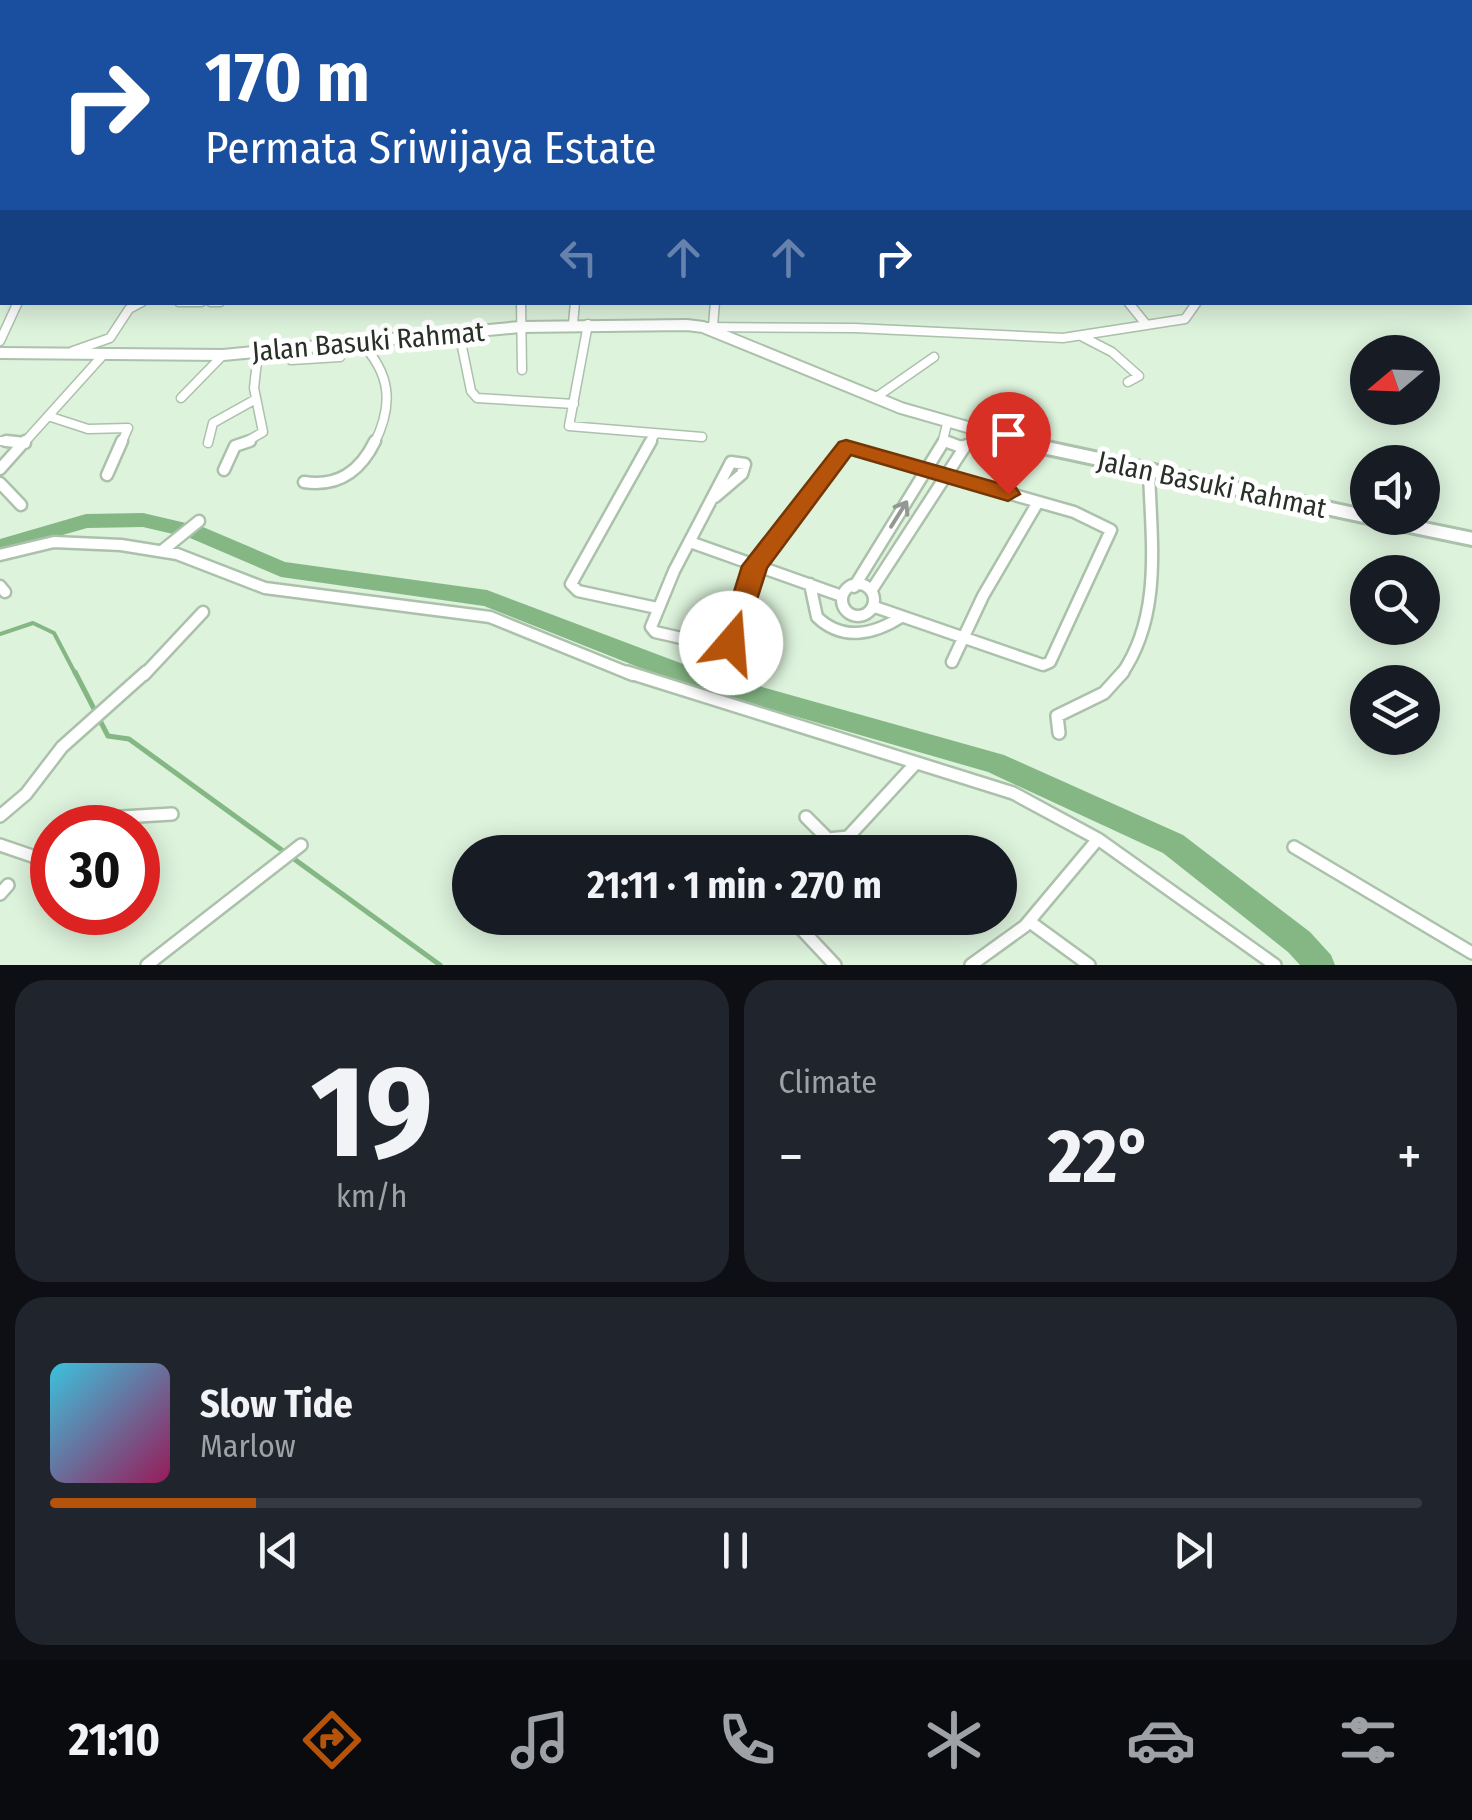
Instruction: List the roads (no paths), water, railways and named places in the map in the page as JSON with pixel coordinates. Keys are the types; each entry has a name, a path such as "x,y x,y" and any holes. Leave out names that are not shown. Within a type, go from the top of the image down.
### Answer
{"street":[{"path":"0,340 17,305"},
{"path":"73,352 110,338 129,309 136,305"},
{"path":"521,305 522,370"},
{"path":"573,324 575,305"},
{"path":"714,305 708,327 1083,336 1185,319 1194,305"},
{"path":"1130,305 1145,323"},
{"path":"588,324 571,427 702,437"},
{"name":"Jalan Basuki Rahmat","path":"0,353 222,355 520,327 708,327 875,398 985,435 1350,513"},
{"path":"459,332 471,390 477,398 574,404"},
{"path":"1083,336 1112,352 1139,376 1128,382"},
{"path":"304,482 324,486 346,478 369,451 384,422 386,376 360,342"},
{"path":"281,350 291,360 340,357"},
{"path":"224,470 234,446 252,441 262,430 264,415 256,399 258,352"},
{"path":"0,469 104,354"},
{"path":"181,398 222,355"},
{"path":"875,398 934,357"},
{"path":"208,443 213,423 232,408 256,399"},
{"path":"48,416 88,429 128,428 107,475"},
{"path":"839,595 854,586 944,442 948,424"},
{"path":"655,434 571,584 578,591 656,608"},
{"path":"944,442 964,448 978,444 985,435"},
{"path":"0,441 24,442"},
{"path":"715,497 656,608 651,627 655,632 728,646 755,566 846,447 1038,502 1106,524 1112,530 1050,662 1035,664 875,607"},
{"path":"875,607 871,591 964,448"},
{"path":"1060,733 1058,716 1097,697 1117,682 1144,631 1150,600 1149,471"},
{"path":"0,483 22,505"},
{"path":"952,662 1038,502"},
{"path":"163,550 199,521"},
{"name":"Jalan Basuki Rahmat","path":"1440,532 1472,539"},
{"path":"0,555 68,541 163,550 265,588 500,620 640,678 1013,792 1098,839 1275,965"},
{"path":"690,542 839,595 847,611 863,614 875,607"},
{"path":"810,584 811,608 823,624 841,634 870,634 902,617"},
{"path":"854,586 871,591"},
{"path":"2,811 26,794 62,747 102,714 203,612"},
{"path":"806,817 828,838 848,836 916,763"},
{"path":"160,815 172,814"},
{"path":"971,965 998,951 1030,922 1098,839"},
{"path":"0,844 30,855"},
{"path":"147,965 301,845"},
{"path":"1294,847 1472,953"},
{"path":"1030,922 1089,965"},
{"path":"807,935 834,965"}],"waterway":[{"path":"0,546 86,521 143,520 196,532 281,569 487,598 685,675 995,763 1173,844 1299,942 1320,965"},
{"path":"0,634 33,623 54,633 76,675"},
{"path":"75,672 108,736 129,739 440,965"}]}
